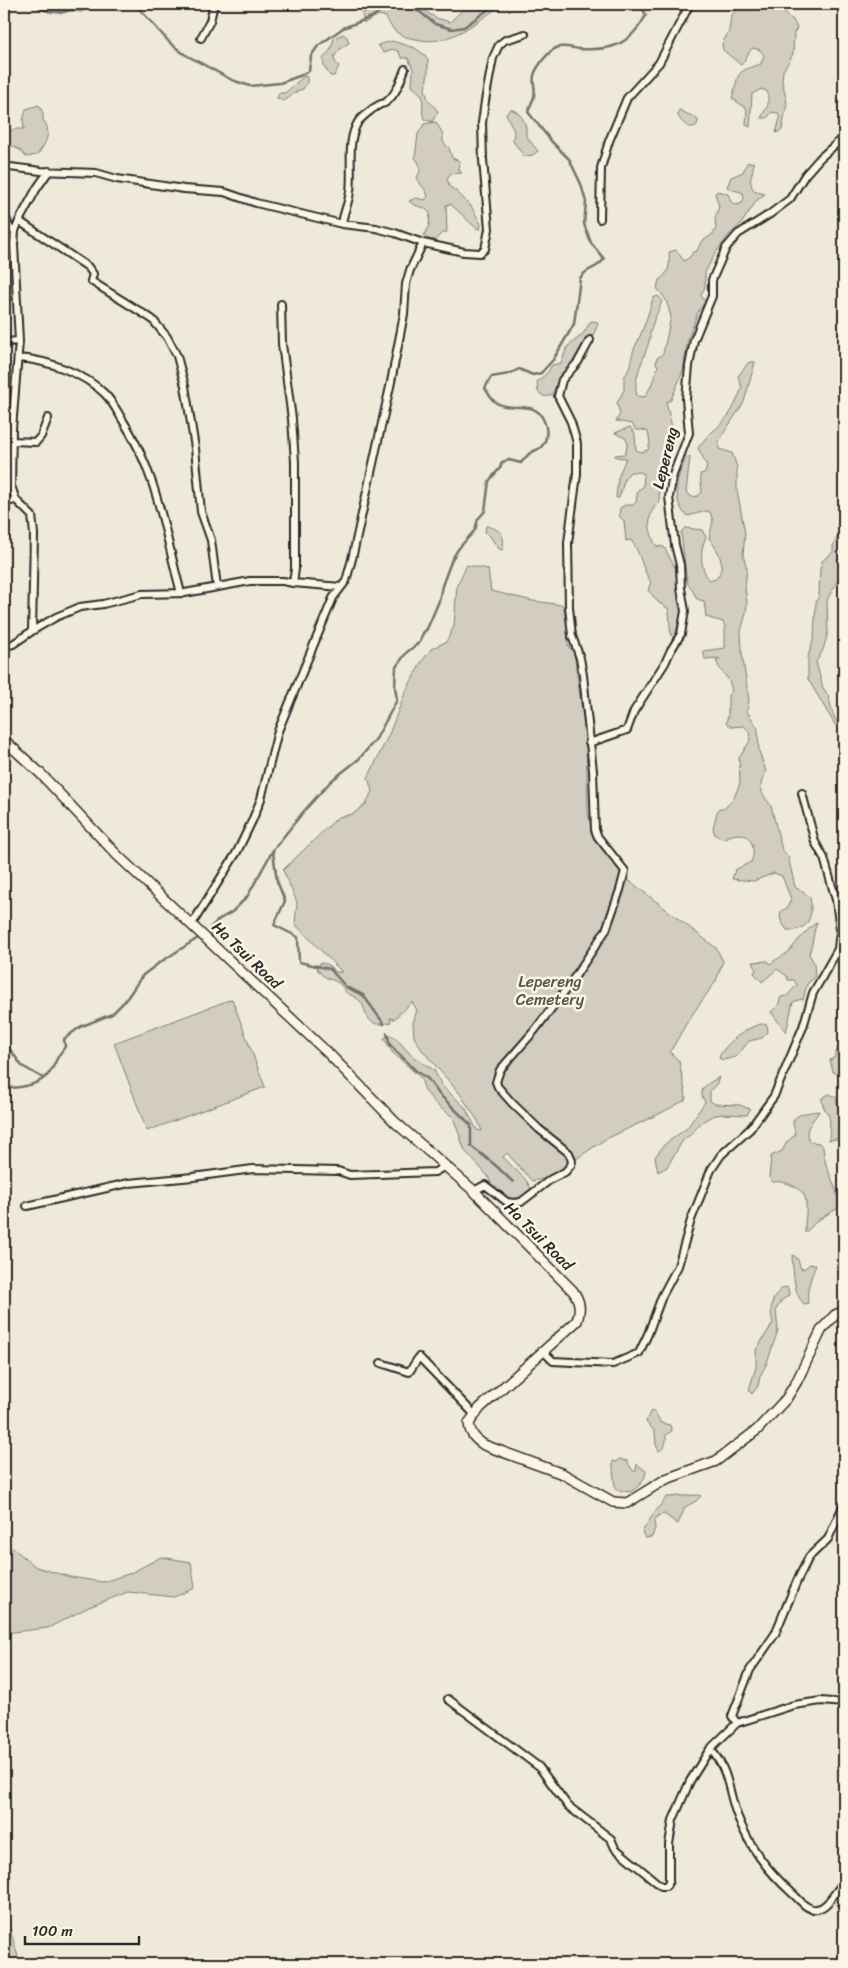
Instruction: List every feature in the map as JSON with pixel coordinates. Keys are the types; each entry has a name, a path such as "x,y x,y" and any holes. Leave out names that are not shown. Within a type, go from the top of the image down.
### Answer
{"street":[{"path":"201,38 210,21 214,4"},
{"path":"600,219 601,168 609,141 627,98 659,63 690,4"},
{"path":"4,170 10,167 96,173 162,186 224,192 256,203 342,224 376,228 423,243 480,254 486,249 489,229 482,123 493,58 499,45 505,40 525,34"},
{"path":"342,224 350,189 351,150 355,128 360,120 378,105 385,103 393,95 405,69"},
{"name":"Lepereng","path":"590,743 627,730 634,711 681,634 685,611 669,497 673,475 689,433 686,399 689,366 694,340 712,296 712,280 726,248 738,234 790,199 805,175 820,158 844,137"},
{"path":"32,631 34,534 32,516 16,500 11,486 19,341 14,278 15,231 18,221 37,188 50,171"},
{"path":"4,213 10,229 15,231"},
{"path":"18,221 88,267 93,274 91,281 152,319 167,337 177,356 185,386 195,448 201,512 211,540 216,587"},
{"path":"192,924 237,852 252,821 261,799 278,731 330,606 346,581 404,314 406,284 410,270 423,243"},
{"path":"281,304 282,344 292,419 295,462 295,569 293,583"},
{"path":"474,1191 485,1185 507,1202 522,1202 535,1190 565,1172 572,1165 570,1154 539,1129 498,1087 496,1082 500,1070 535,1030 570,984 600,939 609,922 620,890 624,871 598,837 595,830 590,743 580,658 572,636 569,607 568,543 577,474 577,443 571,422 558,396 562,380 578,362 590,340"},
{"path":"4,342 19,341"},
{"path":"18,358 34,359 62,369 94,385 107,396 136,441 154,486 165,520 180,593"},
{"path":"12,442 36,442 41,436 48,418"},
{"path":"4,502 16,500"},
{"path":"4,647 13,644 56,617 80,607 103,604 142,594 180,593 250,581 283,581 341,587"},
{"name":"Ha Tsui Road","path":"4,740 40,773 117,855 329,1054 395,1122 474,1191 573,1291 579,1300 580,1314 577,1321 474,1414"},
{"path":"544,1352 554,1361 613,1364 639,1353 662,1296 678,1266 691,1220 711,1170 721,1155 750,1129 774,1096 803,1027 813,993 820,979 835,958 840,938 833,888 824,858 815,842 802,793"},
{"path":"27,1206 129,1182 193,1177 253,1169 338,1171 350,1174 436,1172 445,1166"},
{"path":"381,1363 409,1372 419,1357 474,1414 469,1423 470,1432 476,1440 484,1445 563,1474 613,1502 627,1503 666,1479 716,1460 757,1430 786,1399 797,1381 822,1329 835,1315 844,1311"},
{"path":"737,1723 732,1716 750,1670 775,1634 788,1599 809,1557 828,1539 844,1504"},
{"path":"448,1699 539,1767 568,1806 611,1839 615,1848 661,1886 666,1886 669,1881 669,1844 672,1820 690,1782 710,1749 737,1723 794,1705 822,1701 844,1703"},
{"path":"710,1749 718,1758 728,1779 737,1814 752,1849 780,1882 807,1908 815,1909 823,1907 844,1883"}],"green space":[{"path":"92,4 82,12 70,11 60,14 58,9 60,6"},
{"path":"377,4 413,4 436,18 450,22 469,4 504,4 463,31 440,40 428,41 401,35 393,29 386,17 379,15 364,23 362,14"},
{"path":"741,4 784,4 786,15 793,20 797,28 794,33 793,54 783,71 782,80 787,103 782,130 776,133 780,118 778,113 772,112 767,118 761,118 768,105 768,92 761,89 752,94 750,127 746,125 747,109 732,98 739,75 746,69 761,64 764,55 760,50 753,48 741,65 723,50 722,44 729,31 731,16"},
{"path":"343,34 347,37 349,43 341,48 334,57 335,62 339,66 334,76 330,76 324,66 323,59 331,49 334,38"},
{"path":"392,41 415,48 426,56 428,60 425,89 428,100 438,111 432,122 424,119 422,95 412,86 413,69 408,58 402,58 398,51 392,49 384,53 378,45"},
{"path":"304,76 307,77 307,83 303,89 283,101 277,98 279,93 285,93"},
{"path":"39,105 46,124 47,138 37,155 26,157 20,150 4,142 4,136 14,129 24,129 23,121 26,109"},
{"path":"511,109 519,114 523,120 526,127 526,136 538,151 533,155 524,156 513,141 514,131 506,114"},
{"path":"680,110 696,118 698,120 697,125 689,127 684,124 678,116 678,111"},
{"path":"436,122 443,134 443,142 449,148 452,158 460,161 459,170 462,173 450,174 447,179 450,187 471,206 481,224 480,230 450,204 446,205 447,232 442,233 435,240 428,239 424,235 429,226 430,213 409,201 416,198 425,200 428,196 417,177 420,167 415,158 418,134 424,124"},
{"path":"753,162 752,186 754,191 765,194 757,200 741,224 728,236 705,272 705,287 701,295 705,302 698,312 688,339 683,371 671,400 666,402 672,427 660,469 659,502 650,518 650,529 656,546 664,547 676,569 678,601 681,612 674,640 671,633 668,608 659,603 648,590 651,582 635,546 631,540 626,541 624,521 619,516 620,508 625,505 633,505 636,502 638,490 643,487 644,474 630,472 625,478 619,498 616,498 618,478 626,458 616,457 615,455 625,454 628,443 625,438 615,433 630,427 635,434 636,450 641,452 648,450 650,442 648,432 636,430 632,424 616,421 620,414 617,403 624,390 624,377 653,298 658,296 662,300 652,326 636,381 637,396 645,397 658,366 656,363 657,358 663,354 671,317 666,300 657,288 659,280 668,268 669,252 676,250 684,261 693,252 697,251 701,242 713,234 716,228 715,218 719,207 715,193 718,191 728,194 731,202 735,205 741,204 744,199 743,193 727,187 731,177 743,172 747,163"},
{"path":"591,321 598,322 589,342 562,375 553,394 545,397 538,392 537,382 548,372 552,365 561,363 567,347 583,334"},
{"path":"749,362 755,362 744,402 718,442 719,449 732,453 737,467 737,489 745,534 743,554 747,569 745,587 747,603 741,631 742,653 749,701 747,711 758,729 759,751 766,771 761,783 762,793 771,806 782,850 788,856 795,887 810,897 811,910 808,921 801,928 795,930 787,930 780,917 781,911 787,908 791,899 782,876 774,873 754,881 732,879 735,870 751,862 752,844 743,835 736,834 721,838 715,835 713,828 718,809 724,809 734,798 740,783 739,758 750,741 749,731 744,726 731,727 726,723 728,695 732,691 731,685 718,665 716,660 719,660 719,658 705,659 703,651 725,648 725,627 723,622 706,617 704,601 697,599 687,583 681,532 685,528 702,530 706,537 702,553 702,565 710,580 716,579 719,574 721,568 720,557 709,538 713,521 710,512 705,511 688,516 684,513 679,505 677,494 678,479 686,456 690,457 686,492 692,497 698,496 702,492 700,474 705,473 707,466 698,448 732,410 742,388 738,376"},
{"path":"486,526 495,529 503,537 502,550 498,548 485,532"},
{"path":"841,529 844,529 844,569 827,600 828,632 823,650 816,662 823,688 828,695 839,727 835,725 808,679 808,657 814,637 816,602 819,596 822,561 833,552 833,546"},
{"name":"Lepereng Cemetery","path":"467,565 488,569 491,591 533,601 563,605 567,625 568,646 574,652 586,740 588,813 594,839 612,858 622,875 716,948 723,961 716,981 689,1019 670,1052 679,1061 686,1096 685,1100 604,1140 548,1178 532,1181 507,1153 503,1157 526,1180 531,1189 522,1198 513,1199 504,1197 492,1186 488,1176 465,1151 453,1117 438,1106 425,1091 421,1078 392,1052 384,1038 390,1035 395,1037 412,1056 434,1070 442,1086 465,1107 477,1130 482,1131 478,1121 460,1094 422,1050 414,1037 413,1023 417,1010 412,1002 394,1019 390,1018 391,1022 377,1024 368,1018 357,998 346,992 340,984 320,973 317,969 320,963 327,964 336,972 342,972 295,924 297,902 283,870 338,817 353,814 366,804 372,791 368,778 390,732 405,693 422,661 432,648 446,642 454,626 457,585"},
{"path":"817,922 809,954 814,963 815,977 807,984 803,1000 793,1002 786,1032 771,1012 778,1005 781,997 787,996 797,985 794,980 788,980 787,976 777,969 762,982 754,973 756,969 753,962 768,961 770,964 785,955"},
{"path":"232,999 265,1087 147,1131 114,1043"},
{"path":"762,1024 767,1025 768,1032 762,1038 749,1041 736,1057 723,1060 719,1058 730,1042 750,1028"},
{"path":"844,1038 844,1081 839,1074 833,1072 830,1060 834,1058 841,1039"},
{"path":"719,1077 717,1083 710,1091 710,1101 715,1104 740,1105 750,1109 747,1115 722,1114 712,1116 702,1122 683,1140 667,1167 658,1172 655,1157 665,1144 687,1128 705,1102 702,1093 704,1087"},
{"path":"829,1094 836,1097 838,1106 844,1110 844,1132 838,1139 829,1140 830,1119 823,1105 822,1098"},
{"path":"819,1111 809,1126 807,1133 810,1142 819,1143 823,1147 838,1200 838,1208 818,1220 805,1233 806,1209 804,1194 790,1184 773,1182 769,1178 771,1156 782,1151 787,1142 795,1135 793,1122 796,1117"},
{"path":"793,1255 797,1258 801,1269 810,1264 816,1265 808,1288 808,1303 804,1304 800,1300 796,1289"},
{"path":"784,1287 788,1288 789,1295 781,1301 776,1310 778,1330 758,1386 752,1394 749,1390 756,1367 756,1350 773,1323 772,1303 776,1294"},
{"path":"654,1411 661,1423 670,1425 672,1431 666,1435 665,1444 659,1451 656,1445 655,1432 646,1422 650,1412"},
{"path":"619,1459 627,1461 633,1471 636,1471 637,1464 646,1471 641,1483 630,1492 616,1490 613,1461 617,1462"},
{"path":"701,1496 685,1507 678,1524 664,1514 658,1516 654,1521 655,1528 652,1537 645,1538 642,1532 667,1497"},
{"path":"13,1548 36,1567 70,1577 103,1582 131,1573 161,1557 191,1562 195,1588 174,1597 128,1592 89,1607 48,1628 4,1633 4,1555"},
{"path":"4,1891 8,1898 5,1912 19,1960 22,1964 4,1964"}],"waterway":[{"path":"35,4 46,11 53,12 67,11 86,4"},
{"path":"135,4 170,43 184,54 232,80 250,86 280,83 309,71 311,56 318,46 343,28 372,17 385,8 401,4 420,12 435,24 452,29 464,27 496,4"},
{"path":"210,928 218,920 232,912 247,897 273,850 304,811 331,781 359,759 376,739 397,700 395,687 396,667 407,652 420,642 423,633 427,629 439,601 442,586 452,559 475,530 478,519 485,511 489,481 500,468 502,462 509,460 521,463 530,453 541,447 544,442 546,427 539,413 534,409 508,407 498,404 485,388 491,377 509,374 519,369 533,375 541,373 553,360 574,324 580,278 604,259 591,243 584,224 586,202 581,184 569,159 552,142 528,112 535,93 534,74 543,60 556,48 601,49 619,44 633,33 646,15 642,8 636,4"},
{"path":"273,852 277,881 285,901 274,925 298,937 299,962 330,969 346,987 363,995 384,1024"},
{"path":"4,1088 25,1086 44,1078 65,1047 64,1039 80,1027 112,1014 125,1001 143,975 198,938"},
{"path":"387,1033 390,1045 415,1070 428,1079 439,1094 471,1125 471,1146 513,1182"},
{"path":"4,1041 22,1066 43,1078"}]}
